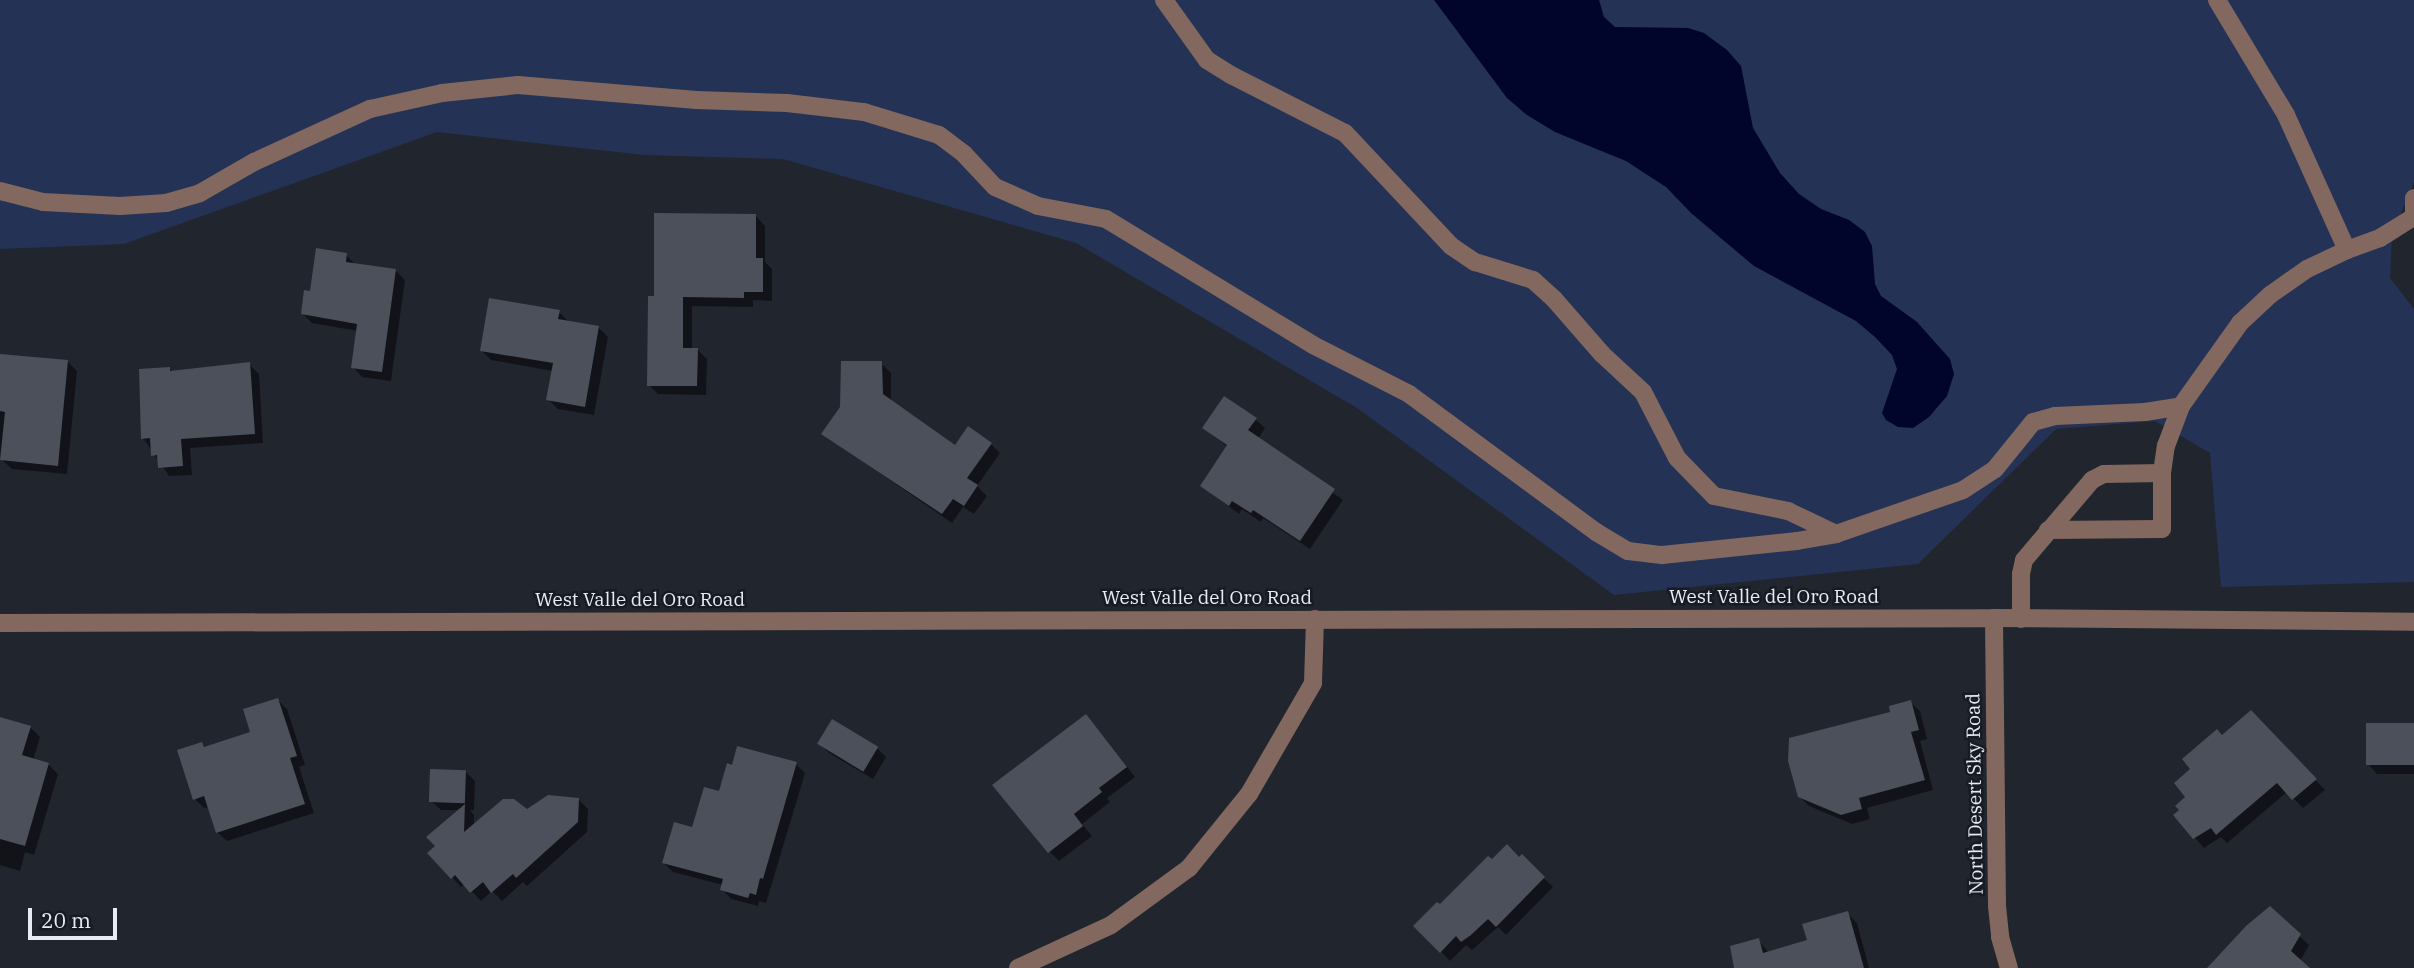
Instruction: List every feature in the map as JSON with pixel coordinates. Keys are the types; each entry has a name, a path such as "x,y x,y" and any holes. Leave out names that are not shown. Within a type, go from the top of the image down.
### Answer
{"street":[{"path":"1164,0 1207,60 1345,133 1451,246 1475,262 1533,280 1554,299 1602,354 1643,392 1677,458 1713,496 1788,511 1836,534"},
{"path":"2217,0 2286,115 2347,250"},
{"path":"0,191 43,202 120,206 166,203 200,193 278,150 370,109 442,93 518,85 696,100 787,103 863,112 939,135 964,154 995,187 1038,206 1105,219 1312,345 1409,394 1596,532 1628,551 1662,555 1836,534 1963,490 1995,469 2033,422 2055,416 2145,412 2181,406"},
{"path":"2048,530 2162,529 2162,473 2166,446 2181,406 2240,323 2270,295 2307,269 2380,238 2414,217 2414,198"},
{"path":"2021,619 2021,574 2024,560 2097,476 2162,473"},
{"name":"West Valle del Oro Road","path":"0,622 1994,618 2414,622"},
{"name":"North Desert Sky Road","path":"1994,618 1997,906 2000,937 2009,968"},
{"path":"1018,968 1111,925 1189,867 1250,794 1312,683 1315,619"}],"shaded area":[{"path":"0,0 2414,0 2414,182 2392,235 2390,278 2414,309 2414,582 2221,587 2210,453 2155,421 2056,429 1918,564 1614,595 1357,408 1076,243 783,159 644,155 437,132 124,244 0,249"},
{"path":"1434,0 1599,0 1604,17 1615,27 1688,28 1704,33 1727,50 1741,66 1753,128 1780,173 1799,194 1821,209 1849,220 1865,232 1872,246 1875,284 1881,296 1917,322 1950,359 1954,374 1947,396 1929,417 1913,428 1898,427 1886,420 1882,413 1897,369 1892,355 1875,337 1856,321 1754,266 1691,213 1666,187 1626,161 1555,132 1527,115 1507,98"}],"building":[{"path":"654,213 756,214 756,258 763,258 763,292 744,292 744,298 683,297 683,348 698,348 697,386 647,386 648,296 654,296"},
{"path":"316,248 347,253 346,262 396,269 382,372 351,368 357,324 301,314 304,290 310,291"},
{"path":"489,298 560,310 558,319 599,326 585,407 546,400 553,363 480,351"},
{"path":"0,354 68,360 58,466 0,460 5,412 0,411"},
{"path":"841,361 882,361 883,394 955,445 968,426 992,443 967,478 978,485 964,506 953,499 942,514 821,434 840,407"},
{"path":"250,362 255,434 181,439 183,466 158,468 157,455 151,456 150,438 141,439 139,369 170,367 170,371"},
{"path":"1224,396 1257,418 1248,430 1335,489 1300,541 1253,510 1251,513 1232,501 1229,506 1200,486 1227,445 1202,428"},
{"path":"278,698 297,756 290,758 305,804 216,833 204,796 193,800 177,750 202,742 204,747 250,732 243,709"},
{"path":"1911,700 1919,730 1911,732 1925,780 1859,798 1862,809 1841,815 1798,797 1788,761 1789,738 1890,712 1889,706"},
{"path":"2251,710 2317,779 2292,800 2277,783 2216,835 2211,828 2193,839 2173,815 2179,810 2175,806 2185,797 2174,783 2190,769 2182,759 2217,729 2222,735"},
{"path":"1086,714 1127,767 1099,788 1102,792 1074,814 1083,826 1048,853 992,785"},
{"path":"0,717 31,726 22,755 49,763 25,846 0,839"},
{"path":"832,719 878,747 863,772 817,744"},
{"path":"2366,723 2414,723 2414,765 2366,765"},
{"path":"737,746 797,762 763,879 760,878 756,895 750,893 748,898 720,890 723,879 662,863 674,822 692,827 704,787 719,791 727,763 732,765"},
{"path":"430,769 466,770 465,803 429,802"},
{"path":"548,795 579,798 578,822 516,878 513,874 491,893 483,882 470,893 455,875 451,879 427,853 435,846 426,837 465,804 464,832 503,799 514,799 527,809"},
{"path":"1507,844 1519,857 1522,854 1545,877 1496,927 1488,919 1461,942 1456,936 1440,953 1413,926 1437,902 1440,904 1488,856 1492,859"},
{"path":"2270,906 2301,934 2291,951 2310,968 2207,968 2246,926"},
{"path":"1848,911 1864,968 1734,968 1730,946 1759,938 1763,953 1807,940 1802,924"}]}
